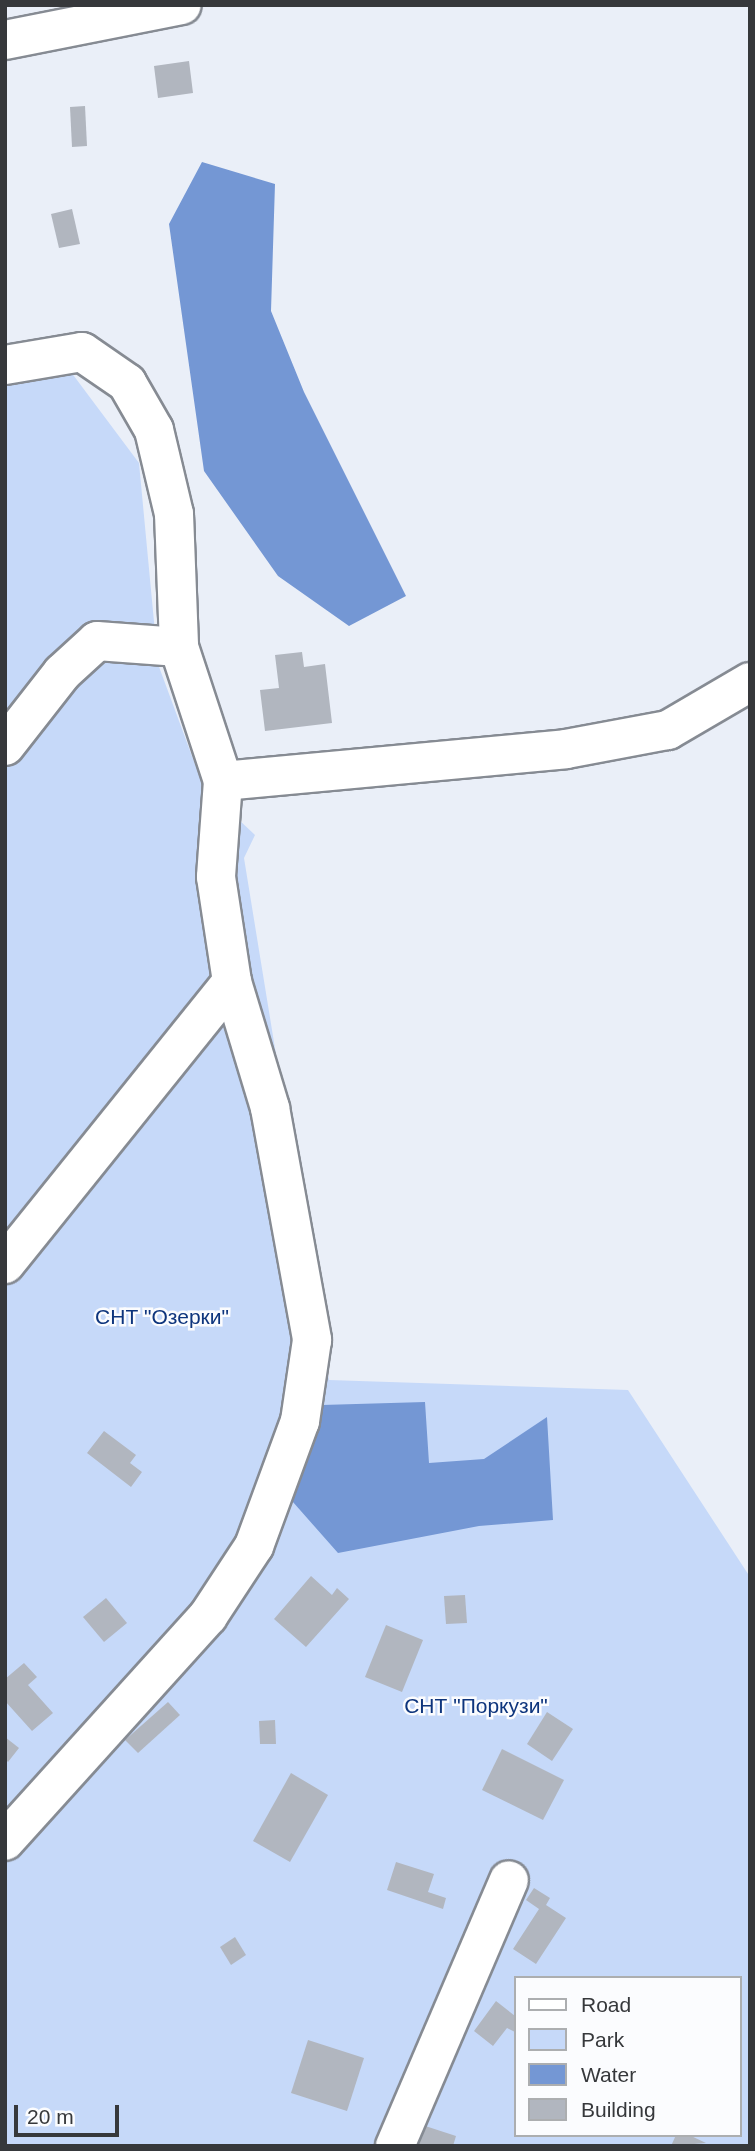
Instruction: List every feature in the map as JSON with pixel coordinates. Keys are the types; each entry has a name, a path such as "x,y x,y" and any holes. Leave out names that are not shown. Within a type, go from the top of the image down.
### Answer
{"street":[{"path":"5,40 182,5"},
{"path":"5,365 82,352 127,383 154,430 174,514 179,647 223,781 216,877 232,982 270,1108 312,1340 300,1421 254,1546 208,1616 5,1841"},
{"path":"5,746 62,674 97,641 179,647"},
{"path":"223,781 566,749 668,730 750,682"},
{"path":"5,1264 232,982"},
{"path":"395,2146 509,1880"}],"green space":[{"path":"68,368 139,463 158,664 203,786 255,835 244,858 329,1380 628,1390 750,1577 750,2146 5,2146 5,381"}],"water":[{"path":"202,162 275,184 271,311 304,392 406,596 349,626 278,576 204,471 169,224"},
{"path":"425,1402 429,1463 484,1459 547,1417 553,1520 479,1526 338,1553 285,1493 322,1405"}],"building":[{"path":"189,61 193,93 158,98 154,66"},
{"path":"85,106 87,146 72,147 70,107"},
{"path":"72,209 80,244 59,248 51,214"},
{"path":"302,652 304,667 325,664 332,723 265,731 260,690 279,688 275,655"},
{"path":"104,1431 136,1455 130,1463 142,1472 131,1487 87,1453"},
{"path":"311,1576 332,1595 337,1588 349,1599 306,1647 274,1619"},
{"path":"465,1595 467,1623 446,1624 444,1596"},
{"path":"106,1598 127,1623 104,1642 83,1617"},
{"path":"386,1625 423,1640 402,1692 365,1677"},
{"path":"24,1663 37,1677 28,1685 53,1713 32,1731 5,1701 5,1679"},
{"path":"168,1702 180,1715 138,1753 125,1740"},
{"path":"547,1712 573,1729 552,1761 527,1744"},
{"path":"275,1720 276,1744 260,1744 259,1721"},
{"path":"5,1737 19,1748 8,1762 5,1759"},
{"path":"502,1749 564,1780 543,1820 482,1790"},
{"path":"291,1773 328,1795 290,1862 253,1841"},
{"path":"396,1862 434,1874 428,1892 446,1898 443,1909 387,1890"},
{"path":"534,1888 550,1898 546,1905 566,1918 536,1964 513,1949 539,1909 526,1900"},
{"path":"235,1937 246,1955 231,1965 220,1947"},
{"path":"496,2001 514,2015 514,2032 507,2028 493,2046 474,2031"},
{"path":"308,2040 364,2058 347,2111 291,2093"},
{"path":"413,2122 456,2136 453,2146 405,2146"},
{"path":"675,2137 693,2137 706,2143 671,2146"}],"park label":[{"name":"СНТ \"Озерки\"","path":"162,1317"},
{"name":"СНТ \"Поркузи\"","path":"476,1706"}]}
